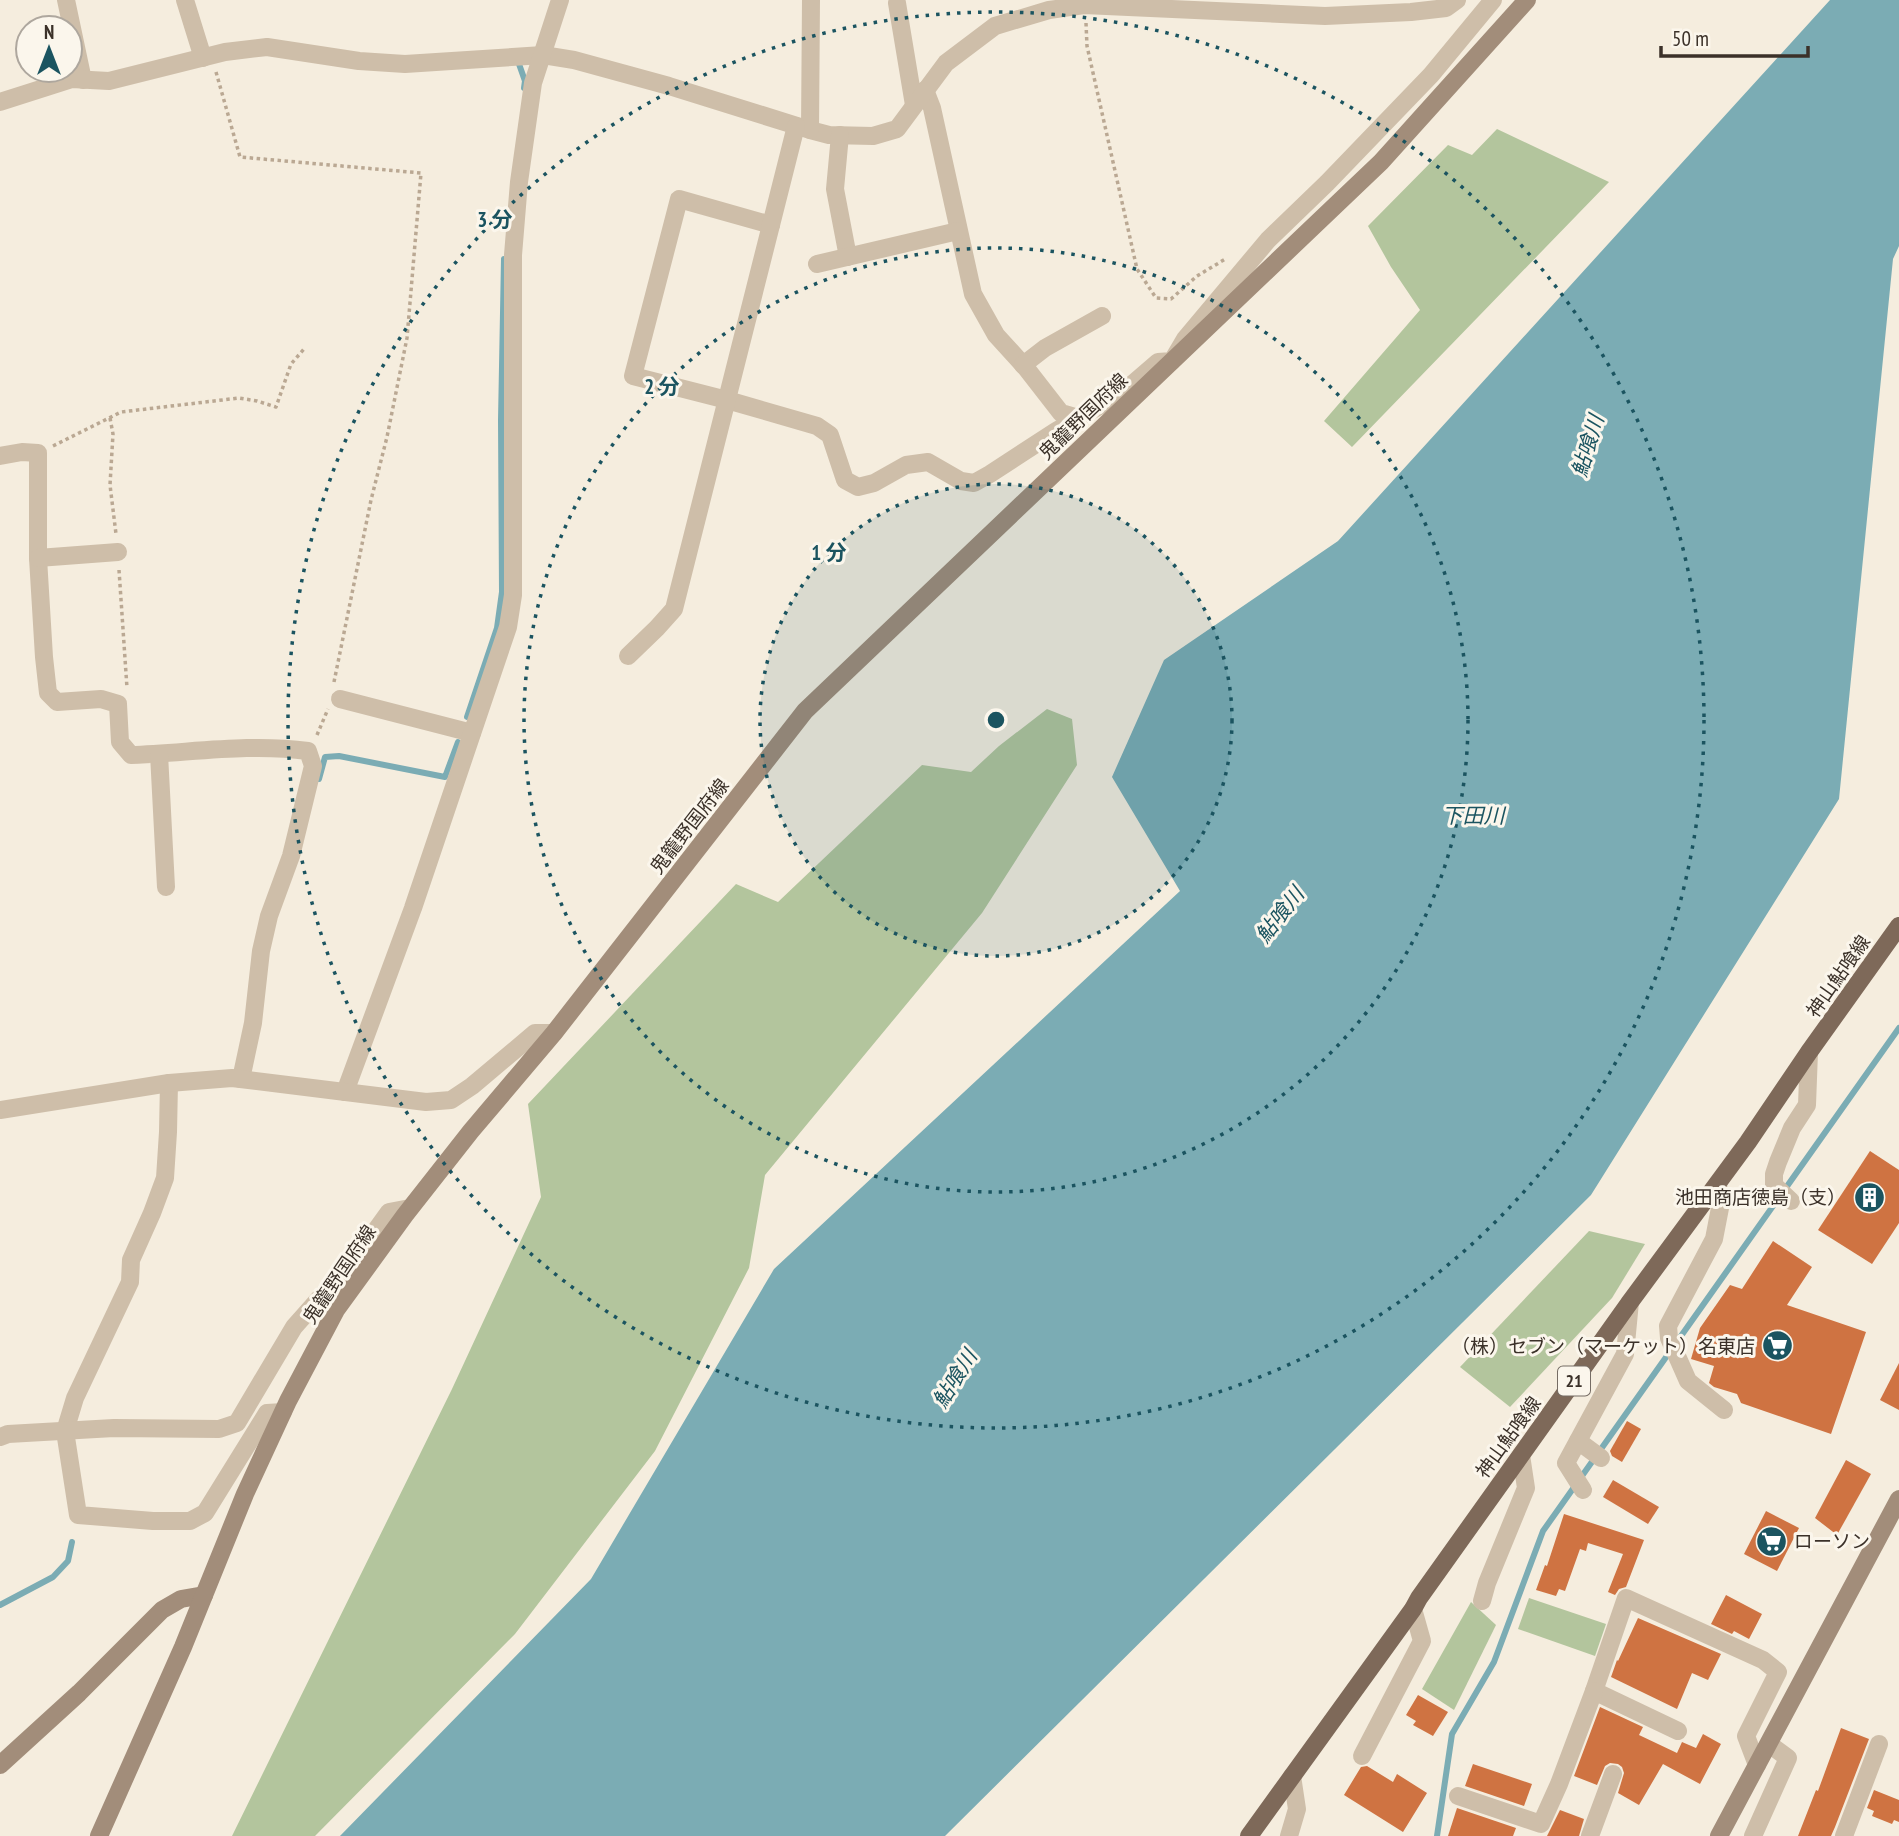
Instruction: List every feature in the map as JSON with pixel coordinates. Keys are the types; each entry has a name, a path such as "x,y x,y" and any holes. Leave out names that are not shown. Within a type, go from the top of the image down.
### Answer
{"main road":[{"name":"鬼籠野国府線","path":"99,1836 183,1647 245,1494 283,1412 336,1310 410,1208 554,1033 805,710 1381,162 1527,0"},
{"name":"神山鮎喰線","path":"1249,1836 1899,926"},
{"path":"1719,1836 1899,1499"},
{"path":"0,1765 79,1693 162,1611 181,1599 204,1595"}],"street":[{"path":"185,0 207,57"},
{"path":"345,1092 413,908 508,627 513,595 513,255 519,182 533,83 560,0"},
{"path":"628,656 674,608 771,225 803,128 811,0"},
{"path":"771,225 679,199 633,376 817,426 830,435 845,480 858,487 874,483 905,465 928,462 961,481 974,483 1122,393 1158,362 1172,361 1185,339 1268,240 1431,75 1493,0"},
{"path":"84,80 109,81 225,52 267,47 359,61 405,64 543,55 574,60 669,86 829,135 873,136 897,129 946,62 995,26 1049,10 1084,2 1325,16 1446,8 1452,1"},
{"path":"897,3 914,105"},
{"path":"0,102 56,84"},
{"path":"925,90 932,108 973,294 996,335 1061,413 1078,418"},
{"path":"840,135 835,189 848,257"},
{"path":"817,264 958,231"},
{"path":"1023,365 1045,348 1102,316"},
{"path":"0,456 22,452 38,453 38,558 44,657 48,693 57,702 101,699 118,704 120,742 131,755 218,748 308,751 313,765 290,856 268,916 253,1023 241,1079"},
{"path":"38,558 118,552"},
{"path":"333,700 472,733"},
{"path":"159,754 166,887"},
{"path":"0,1110 169,1083 232,1078 426,1102 451,1100 472,1086 535,1033 554,1033"},
{"path":"1791,1201 1774,1185 1774,1174 1793,1128 1807,1105 1809,1052"},
{"path":"169,1083 164,1178 131,1261 130,1282 75,1398 65,1431 78,1515 190,1521 205,1513 267,1413 283,1412"},
{"path":"1718,1183 1720,1208 1714,1238 1668,1326 1669,1338 1688,1381 1724,1410"},
{"path":"0,1437 8,1434 114,1428 219,1429 237,1423 294,1326 358,1255 388,1212 410,1208"},
{"path":"1583,1490 1566,1463 1625,1354 1630,1302"},
{"path":"1578,1441 1601,1458"},
{"path":"1482,1601 1526,1488 1521,1455"},
{"path":"1458,1796 1540,1830 1594,1691 1626,1598 1717,1638 1762,1660 1778,1672 1746,1736 1757,1765"},
{"path":"1362,1756 1422,1641 1413,1609"},
{"path":"1594,1691 1678,1731"},
{"path":"1753,1836 1788,1758 1769,1744"},
{"path":"1844,1836 1879,1744"},
{"path":"1590,1836 1613,1774"},
{"path":"1289,1836 1297,1809 1292,1776"},
{"path":"1264,1815 1264,1836"}],"path":[{"path":"1084,2 1087,46 1138,269 1156,298 1171,299 1197,276 1230,256"},
{"path":"207,57 240,157 421,173 407,338 387,438 356,568 333,700 308,751"},
{"path":"38,453 121,412 239,398 276,407 290,365 304,349"}],"green space":[{"path":"1497,129 1609,182 1352,447 1324,421 1420,310 1368,226 1448,145 1472,155"},
{"path":"1047,709 1072,719 1077,765 982,913 765,1175 749,1268 655,1451 515,1634 315,1836 232,1836 452,1389 541,1197 528,1104 736,884 778,902 922,765 971,772 999,746"},
{"path":"1589,1231 1645,1244 1612,1298 1510,1407 1460,1367"},
{"path":"1529,1598 1606,1624 1595,1656 1518,1629"},
{"path":"1471,1602 1496,1625 1454,1710 1422,1689"}],"water":[{"name":"下田川","path":"1830,0 1899,0 1899,246 1893,259 1839,799 1591,1195 945,1836 340,1836 591,1579 774,1269 1180,891 1112,777 1164,660 1338,541"}],"building":[{"name":"池田商店徳島（支）","path":"1870,1151 1899,1170 1899,1223 1872,1264 1818,1230"},
{"name":"（株）セブン（マーケット）名東店","path":"1773,1241 1812,1267 1787,1305 1866,1332 1831,1434 1741,1403 1737,1394 1709,1383 1714,1366 1691,1359 1700,1328 1730,1285 1742,1289"},
{"path":"1899,1363 1899,1410 1880,1400"},
{"path":"1627,1421 1641,1429 1622,1462 1612,1456 1610,1451"},
{"path":"1846,1460 1871,1474 1837,1535 1815,1518"},
{"path":"1613,1480 1659,1507 1648,1524 1603,1497"},
{"path":"1766,1511 1799,1528 1777,1571 1744,1554"},
{"path":"1564,1514 1644,1540 1626,1587 1619,1589 1615,1595 1608,1592 1623,1554 1588,1543 1586,1551 1580,1549 1565,1591 1559,1589 1556,1596 1536,1590"},
{"path":"1726,1595 1762,1614 1749,1639 1711,1624"},
{"path":"1638,1618 1721,1654 1708,1680 1692,1673 1677,1709 1611,1677"},
{"path":"1418,1695 1448,1712 1433,1736 1413,1725 1416,1721 1406,1715"},
{"path":"1600,1707 1643,1727 1639,1735 1677,1753 1682,1742 1696,1748 1703,1734 1721,1744 1700,1784 1663,1764 1639,1805 1618,1793 1624,1773 1618,1764 1610,1763 1605,1766 1597,1785 1574,1776"},
{"path":"1841,1728 1869,1739 1835,1827 1831,1836 1798,1836 1816,1790 1818,1791"},
{"path":"1473,1764 1532,1784 1524,1806 1465,1786"},
{"path":"1367,1766 1393,1782 1397,1774 1427,1793 1403,1832 1344,1795 1361,1767"},
{"path":"1874,1790 1899,1800 1899,1822 1894,1820 1892,1824 1872,1816 1874,1811 1867,1808"},
{"path":"1457,1808 1516,1828 1513,1836 1448,1836"},
{"path":"1560,1810 1584,1819 1579,1836 1547,1836"}],"waterway":[{"path":"519,64 525,81 524,88"},
{"path":"467,717 497,628 502,592 504,259"},
{"path":"319,779 325,757 339,756 445,777 458,742"},
{"path":"1437,1836 1452,1734 1494,1662 1543,1531 1899,1028"},
{"path":"0,1605 53,1577 68,1561 72,1542"}],"place":[{"name":"池田商店徳島（支）","path":"1869,1197"},
{"name":"（株）セブン（マーケット）名東店","path":"1778,1346"},
{"name":"ローソン","path":"1771,1541"}],"water label":[{"name":"鮎喰川","path":"1588,446"},
{"name":"鮎喰川","path":"1280,915"},
{"name":"鮎喰川","path":"955,1379"}]}
